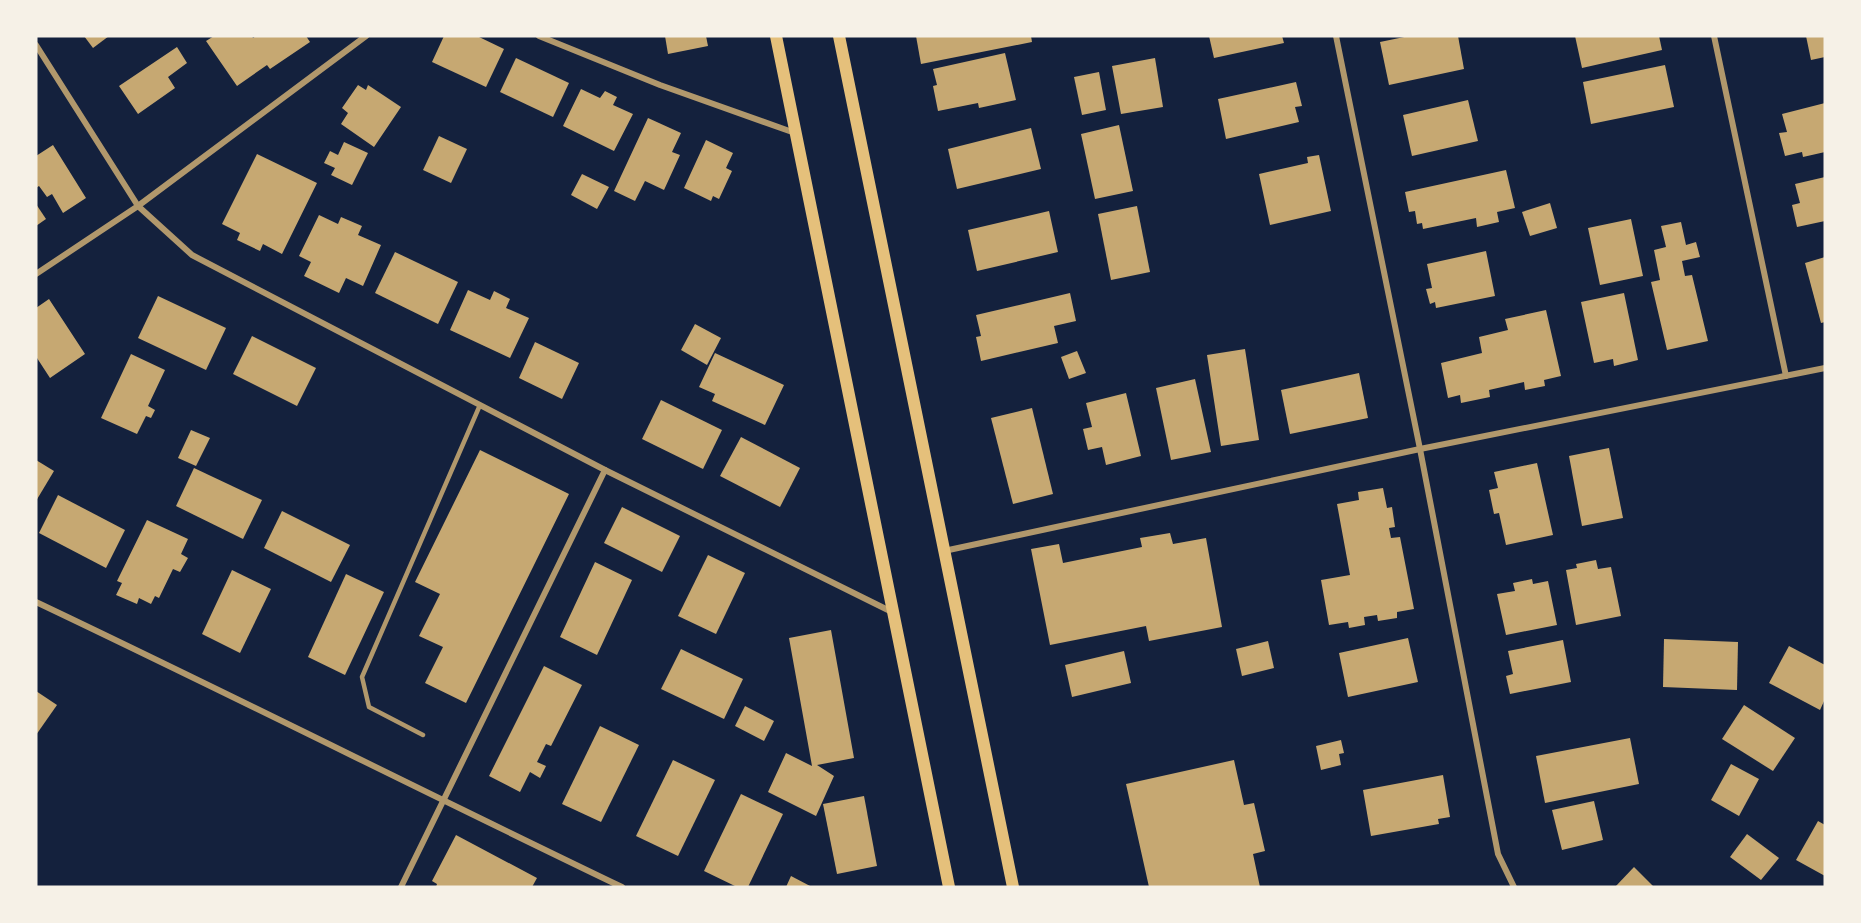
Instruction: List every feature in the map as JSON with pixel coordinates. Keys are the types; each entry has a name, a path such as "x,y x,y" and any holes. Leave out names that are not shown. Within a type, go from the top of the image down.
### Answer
{"main road":[{"path":"776,36 949,887"},
{"path":"839,36 1013,887"}],"street":[{"path":"36,274 138,206 366,36"},
{"path":"539,36 660,85 795,133"},
{"path":"1336,36 1420,449 1498,854 1514,887"},
{"path":"1714,36 1786,376"},
{"path":"36,45 138,206 192,255 605,470 893,612"},
{"path":"944,551 1420,449 1825,368"},
{"path":"401,887 605,470"},
{"path":"36,602 622,887"}],"lane":[{"path":"423,735 369,707 362,678 480,405"}],"building":[{"path":"84,36 109,36 93,48"},
{"path":"214,36 252,36 253,38 256,36 306,36 310,42 270,69 267,65 237,86 206,41"},
{"path":"444,36 477,36 504,49 486,87 432,62"},
{"path":"665,36 706,36 708,46 668,54"},
{"path":"916,36 1031,36 1032,42 921,64"},
{"path":"1209,36 1282,36 1284,43 1214,58"},
{"path":"1409,36 1458,36 1464,69 1389,85 1380,42"},
{"path":"1575,36 1659,36 1662,50 1582,68"},
{"path":"1806,36 1825,36 1825,57 1811,60"},
{"path":"177,47 187,63 168,77 175,88 138,114 119,86"},
{"path":"1005,53 1016,100 979,108 978,103 938,111 933,86 937,85 933,69"},
{"path":"516,58 569,83 553,117 500,92"},
{"path":"1155,58 1163,107 1121,114 1112,66"},
{"path":"1665,65 1674,107 1591,124 1583,82"},
{"path":"1099,72 1106,110 1082,115 1074,77"},
{"path":"1296,82 1302,106 1295,107 1299,122 1226,139 1218,99"},
{"path":"358,85 366,90 368,85 401,107 374,147 341,124 348,113 342,108"},
{"path":"581,89 600,98 605,91 617,97 613,105 633,114 614,151 563,126"},
{"path":"1468,100 1478,141 1412,156 1403,115"},
{"path":"1825,103 1825,152 1803,157 1802,152 1785,156 1779,133 1787,132 1782,114"},
{"path":"648,118 681,133 672,152 680,155 664,190 645,181 635,201 614,191"},
{"path":"1119,125 1133,191 1095,199 1081,134"},
{"path":"1031,128 1041,169 957,189 948,149"},
{"path":"439,136 467,149 451,183 423,170"},
{"path":"706,140 733,153 726,168 732,171 719,199 713,196 711,201 684,188"},
{"path":"344,142 368,153 352,185 331,175 335,168 324,163 330,151 338,155"},
{"path":"53,145 86,198 63,213 52,194 47,197 39,186 36,188 36,156"},
{"path":"257,154 317,183 282,254 263,244 260,251 237,240 240,233 222,224"},
{"path":"1319,155 1331,211 1270,225 1259,174 1308,163 1307,157"},
{"path":"1506,170 1515,208 1497,212 1499,222 1477,227 1476,218 1423,229 1422,223 1417,224 1415,211 1409,212 1405,192"},
{"path":"582,174 609,187 597,209 571,195"},
{"path":"1825,177 1825,221 1797,227 1792,205 1800,203 1795,184"},
{"path":"1550,203 1557,228 1530,236 1522,212"},
{"path":"36,204 46,219 36,226"},
{"path":"1137,206 1150,272 1111,280 1098,214"},
{"path":"1049,211 1058,252 977,271 968,230"},
{"path":"319,215 338,224 341,217 362,226 358,235 381,245 363,286 346,278 339,293 304,276 311,262 299,256"},
{"path":"1631,219 1643,276 1600,285 1588,228"},
{"path":"1681,222 1686,245 1696,242 1700,257 1682,261 1685,276 1692,275 1708,341 1667,350 1651,282 1660,280 1654,250 1666,247 1661,226"},
{"path":"1486,251 1495,296 1436,308 1435,302 1430,304 1426,289 1432,288 1427,264"},
{"path":"395,252 458,282 438,324 375,293"},
{"path":"1825,257 1825,322 1821,323 1805,263"},
{"path":"468,290 490,300 494,291 510,299 506,308 529,318 510,358 450,330"},
{"path":"1070,293 1076,321 1054,326 1058,343 981,361 976,337 981,336 976,315"},
{"path":"1624,293 1638,360 1614,366 1613,359 1594,363 1581,302"},
{"path":"158,296 226,328 206,370 138,338"},
{"path":"49,299 85,354 50,378 36,359 36,308"},
{"path":"1546,310 1561,376 1544,380 1545,386 1525,390 1524,382 1489,390 1490,397 1461,403 1460,395 1448,398 1441,363 1482,353 1479,337 1508,330 1505,319"},
{"path":"695,324 721,338 707,365 681,350"},
{"path":"252,336 316,368 297,406 233,374"},
{"path":"535,342 579,363 562,399 519,378"},
{"path":"1245,349 1259,440 1221,446 1207,355"},
{"path":"1077,351 1086,373 1069,379 1061,357"},
{"path":"715,353 784,385 765,425 712,401 715,394 699,387"},
{"path":"131,354 165,370 148,406 155,410 151,418 146,416 137,434 101,418"},
{"path":"1359,373 1368,418 1290,434 1281,390"},
{"path":"1195,379 1211,452 1171,460 1156,388"},
{"path":"1126,393 1141,456 1106,465 1102,447 1088,450 1083,429 1092,427 1086,403"},
{"path":"661,400 722,430 703,469 642,439"},
{"path":"1032,408 1053,494 1013,504 991,418"},
{"path":"191,430 210,438 196,466 178,458"},
{"path":"741,437 800,468 780,507 720,476"},
{"path":"1609,448 1623,518 1582,526 1569,456"},
{"path":"480,450 569,494 466,703 425,683 443,647 419,636 440,594 415,582"},
{"path":"36,460 54,471 36,501"},
{"path":"1537,463 1553,535 1506,545 1499,513 1494,514 1489,490 1498,488 1494,472"},
{"path":"194,468 262,500 243,539 176,506"},
{"path":"1383,488 1387,508 1392,507 1395,527 1389,528 1391,538 1400,537 1414,609 1397,612 1397,618 1378,621 1377,615 1364,617 1365,625 1349,628 1348,622 1329,625 1321,580 1350,575 1337,504 1359,500 1358,492"},
{"path":"58,495 125,530 106,568 39,533"},
{"path":"622,507 680,536 662,572 604,543"},
{"path":"282,511 350,545 331,582 264,548"},
{"path":"147,520 188,539 181,554 188,558 180,572 173,569 159,598 155,596 151,604 139,598 137,604 116,595 122,583 117,581"},
{"path":"1170,533 1173,544 1206,538 1222,627 1149,641 1146,626 1050,645 1031,549 1059,544 1063,563 1142,547 1140,538"},
{"path":"708,555 745,573 716,634 678,616"},
{"path":"1596,560 1598,569 1611,567 1621,616 1576,625 1566,570 1577,568 1576,564"},
{"path":"595,562 632,580 597,655 560,637"},
{"path":"232,570 271,589 240,653 202,634"},
{"path":"346,574 384,592 345,675 308,657"},
{"path":"1532,579 1533,584 1548,581 1557,625 1506,635 1497,594 1515,591 1513,583"},
{"path":"831,630 854,758 817,765 834,776 816,816 768,792 786,753 812,766 789,638"},
{"path":"1408,638 1418,682 1348,697 1339,653"},
{"path":"1664,639 1738,642 1737,690 1663,687"},
{"path":"1563,640 1571,682 1510,694 1506,676 1513,674 1508,651"},
{"path":"1268,641 1274,668 1242,676 1236,649"},
{"path":"1789,646 1825,665 1825,699 1820,710 1769,683"},
{"path":"681,649 743,679 724,719 661,689"},
{"path":"1124,651 1131,683 1072,697 1065,665"},
{"path":"544,666 582,685 551,746 546,744 537,762 546,766 540,778 530,772 520,792 489,776"},
{"path":"36,691 57,705 36,735"},
{"path":"1744,705 1795,738 1773,771 1722,739"},
{"path":"745,706 774,721 764,741 735,726"},
{"path":"600,726 639,745 601,822 562,804"},
{"path":"1630,738 1639,784 1545,803 1536,756"},
{"path":"1341,740 1344,753 1339,754 1341,765 1321,770 1316,746"},
{"path":"673,760 715,780 678,856 636,836"},
{"path":"1234,760 1244,805 1254,803 1265,851 1253,854 1260,887 1149,887 1126,784"},
{"path":"1731,764 1759,779 1739,816 1711,800"},
{"path":"1443,775 1450,817 1438,819 1439,824 1371,836 1363,790"},
{"path":"741,794 783,814 748,887 737,887 704,871"},
{"path":"864,796 877,866 837,874 823,804"},
{"path":"1594,801 1603,840 1562,850 1552,810"},
{"path":"1818,821 1825,825 1825,876 1796,860"},
{"path":"1747,834 1779,858 1761,880 1730,857"},
{"path":"456,835 537,878 532,887 436,887 437,884 432,881"},
{"path":"1634,867 1654,887 1615,887"},
{"path":"791,876 812,887 786,887"}]}
